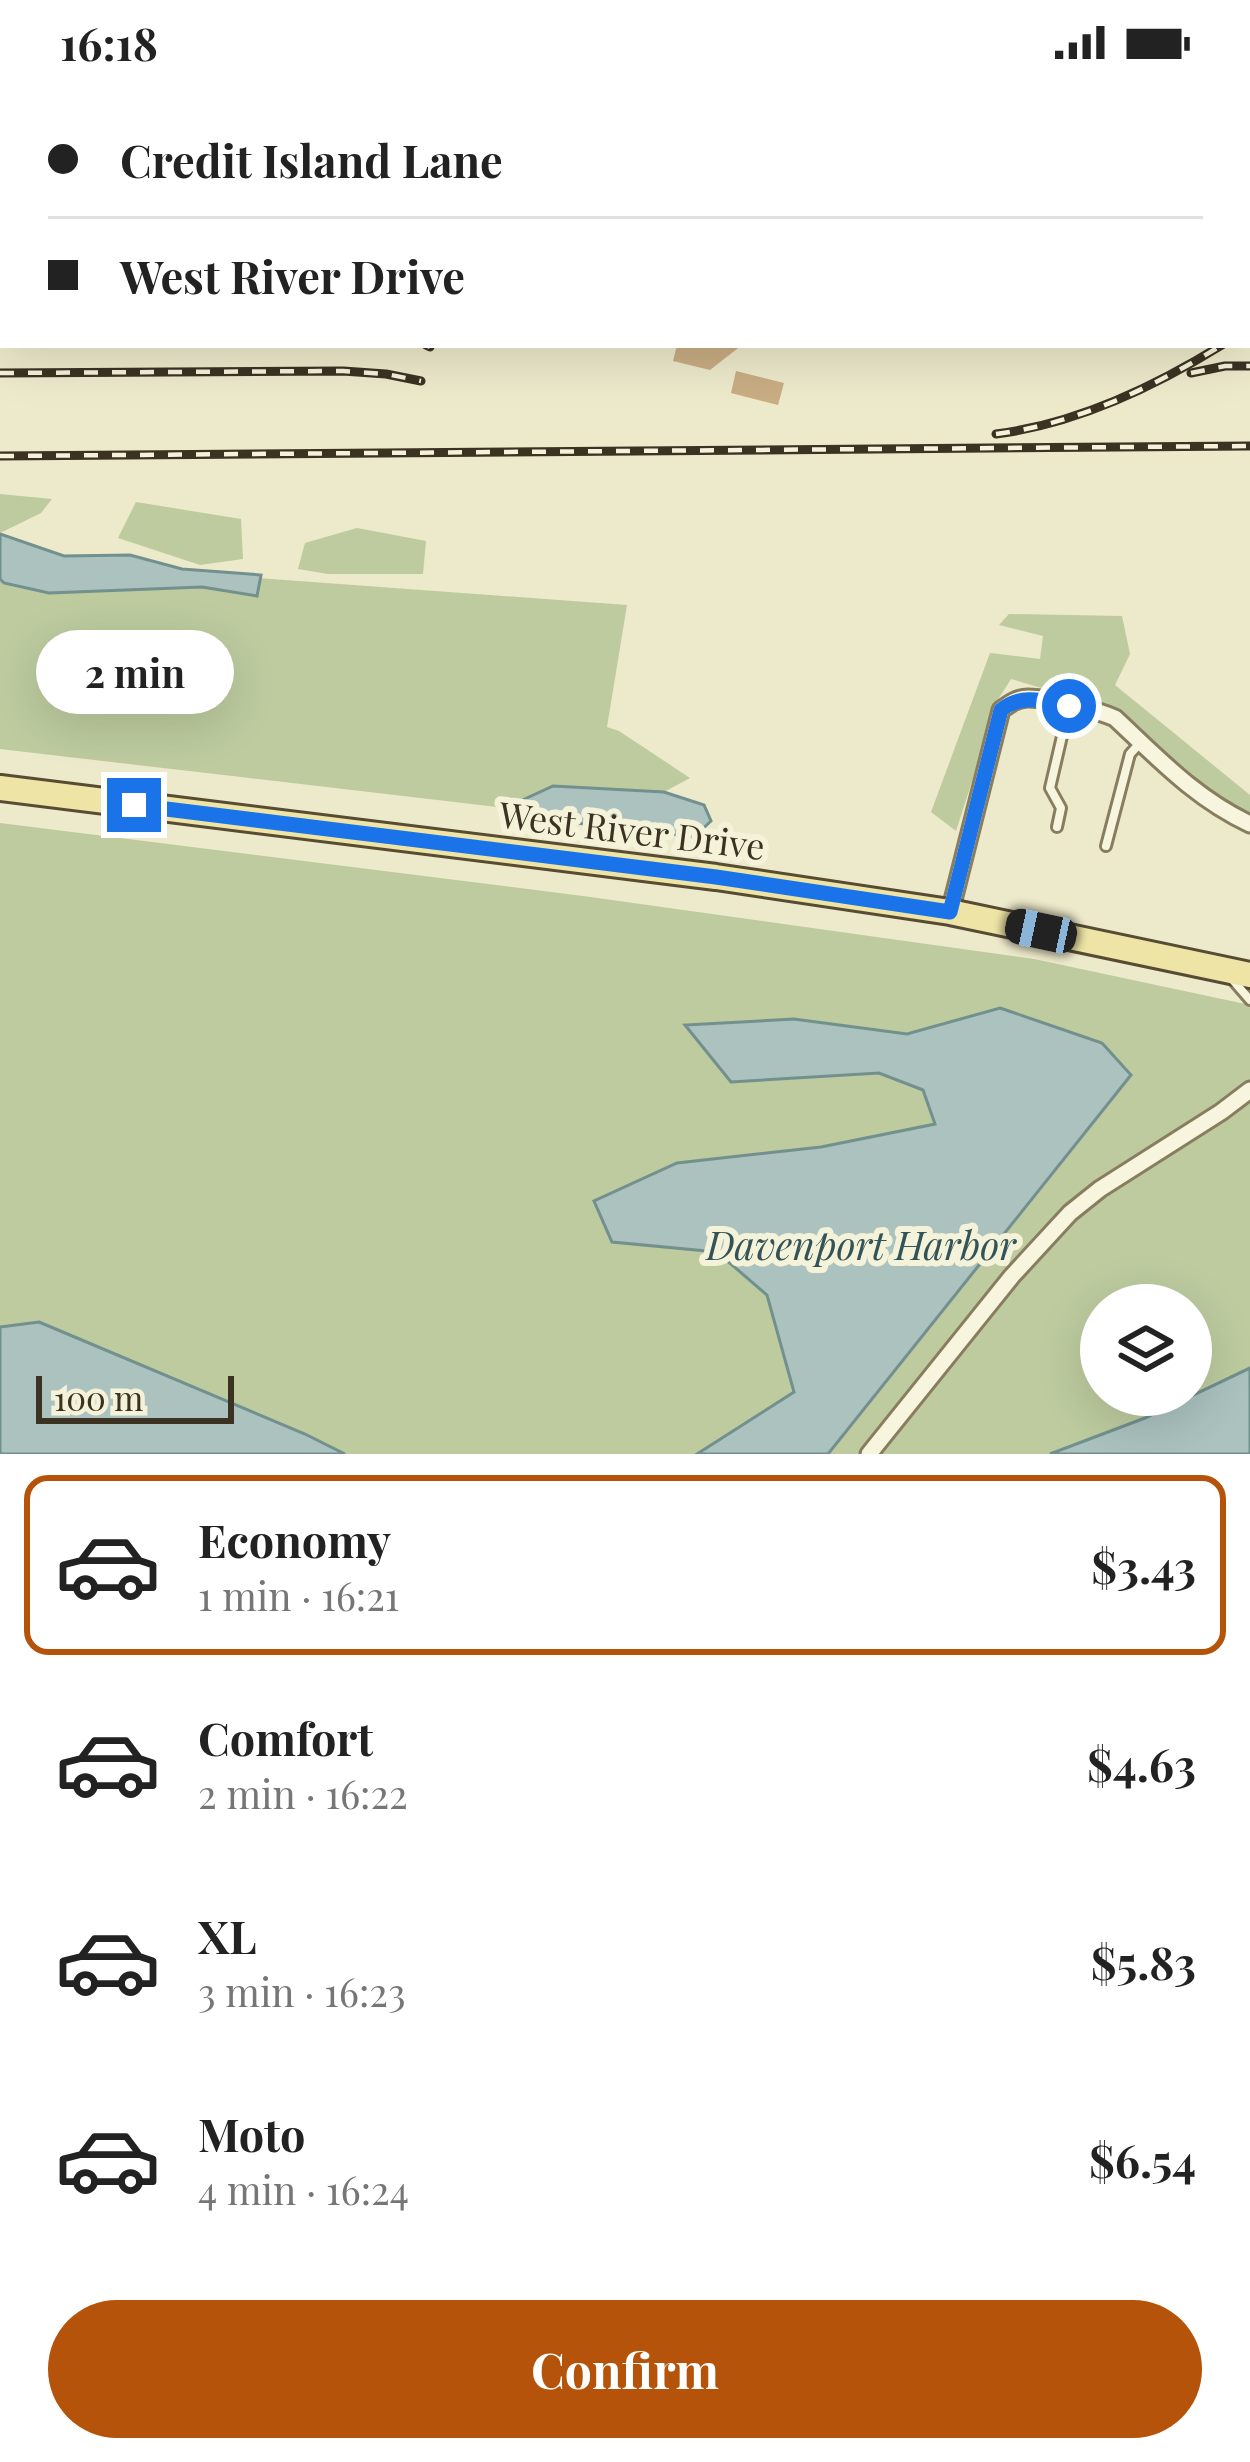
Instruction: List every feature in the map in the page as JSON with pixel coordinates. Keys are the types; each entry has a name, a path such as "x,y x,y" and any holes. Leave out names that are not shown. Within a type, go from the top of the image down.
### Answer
{"main road":[{"name":"West River Drive","path":"0,788 716,877 950,912 1250,975"}],"street":[{"path":"950,912 1001,710 1024,698 1115,718 1193,791 1250,824"},
{"path":"869,1454 1012,1276 1070,1213 1250,1090"}],"lane":[{"path":"1057,827 1061,808 1050,788 1069,706"},
{"path":"1106,846 1130,754 1141,742"},
{"path":"1223,968 1250,1000"}],"green space":[{"path":"0,494 52,499 41,513 0,533"},
{"path":"136,502 241,519 243,559 200,565 118,538"},
{"path":"357,528 426,541 423,574 328,574 298,569 305,543"},
{"path":"0,559 627,605 607,727 690,778 664,792 597,788 592,818 0,749"},
{"path":"1009,614 1122,616 1130,654 1115,685 1250,795 1250,814 1198,783 1116,710 1011,679 999,698 956,831 931,812 990,653 1040,659 1043,636 999,625"},
{"path":"0,823 583,896 1034,959 1250,1005 1250,1368 1212,1386 1212,1284 1080,1284 1080,1416 1149,1416 1050,1454 828,1454 1131,1075 1000,1008 907,1034 794,1019 686,1025 731,1082 879,1073 923,1090 935,1124 821,1147 612,1242 717,1251 767,1295 794,1392 697,1454 343,1454 39,1323 0,1327"}],"water":[{"path":"0,534 64,556 130,555 182,569 261,575 257,596 202,587 49,593 4,583 0,579"},
{"path":"553,786 664,792 704,805 711,821 694,837 534,818 514,804"},
{"name":"Davenport Harbor","path":"1000,1008 1102,1043 1131,1075 828,1454 697,1454 794,1392 767,1295 717,1252 612,1242 594,1201 677,1163 821,1147 935,1124 923,1090 879,1073 731,1082 685,1025 794,1019 907,1034"},
{"path":"39,1322 345,1454 0,1454 0,1327"},
{"path":"1250,1368 1250,1454 1050,1454 1149,1416 1212,1416 1212,1386"}],"building":[{"path":"676,348 738,348 710,370 673,361"},
{"path":"736,371 784,383 778,405 731,393"}],"railway":[{"path":"996,434 1056,422 1114,402 1217,348"},
{"path":"1191,373 1250,366"},
{"path":"0,373 343,371 421,381"},
{"path":"0,456 1250,446"}],"route":[{"path":"134,805 716,877 950,912 1001,710 1024,698 1069,706"}]}
